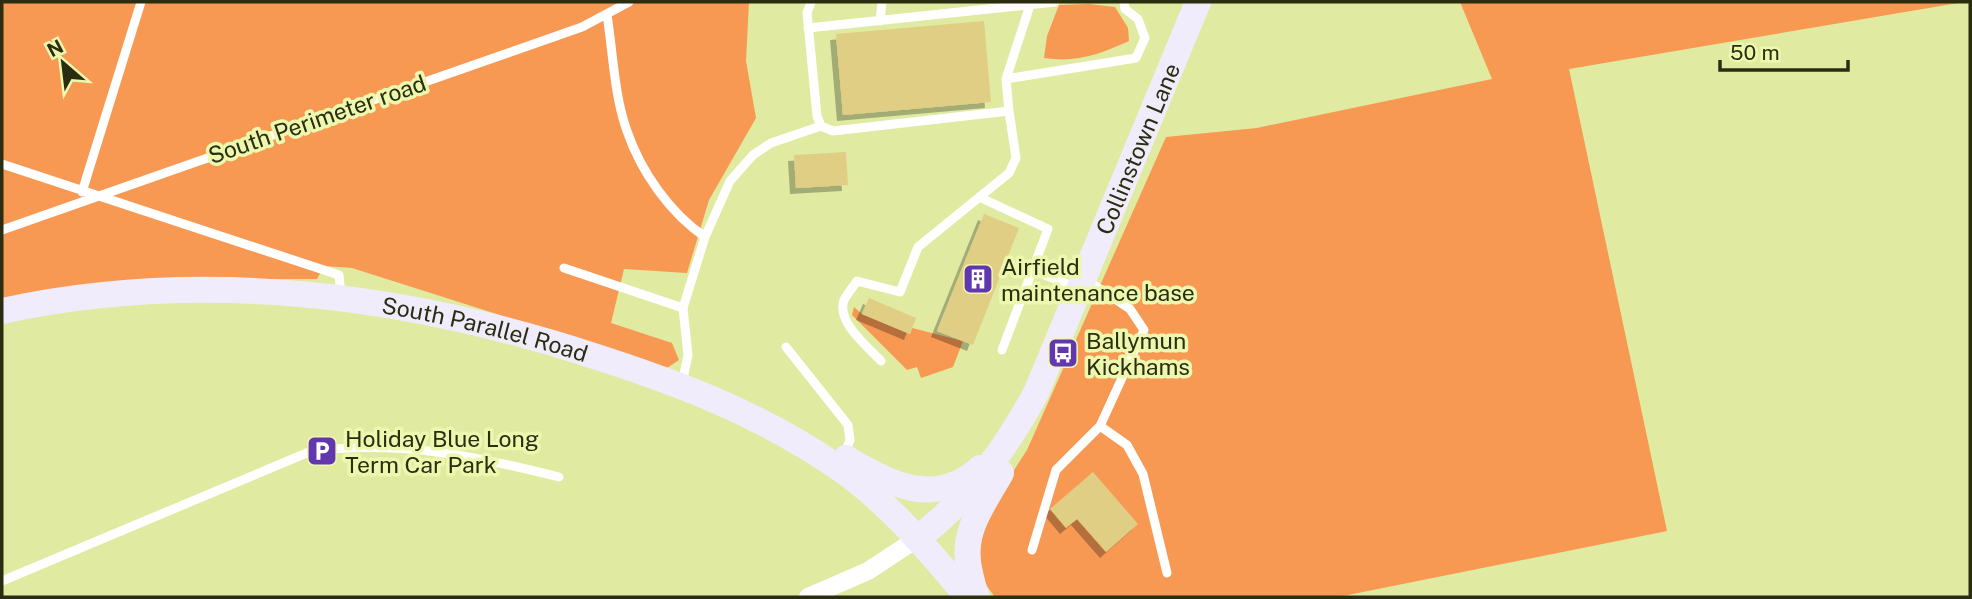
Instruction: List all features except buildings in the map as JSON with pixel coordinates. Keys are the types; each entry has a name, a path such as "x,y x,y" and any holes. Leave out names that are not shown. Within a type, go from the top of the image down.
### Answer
{"main road":[{"name":"Collinstown Lane","path":"918,538 973,488 1010,441 1036,393 1198,2"},
{"name":"South Parallel Road","path":"2,311 130,293 240,290 341,297 451,315 535,336 682,384 754,415 783,432 835,465 918,538 968,597"},
{"path":"783,432 843,456 871,473 909,490 943,488 970,477 1010,441"},
{"path":"977,597 967,573 970,527 1003,469 1010,441"}],"street":[{"path":"808,597 867,571 918,538"}],"lane":[{"path":"82,192 141,2"},
{"name":"South Perimeter road","path":"2,230 582,27 629,2"},
{"path":"811,2 807,13 808,28 817,116 821,126"},
{"path":"880,21 882,2"},
{"path":"808,28 1055,2"},
{"path":"1006,79 1136,58 1145,37 1138,19 1125,9 1124,2"},
{"path":"881,361 848,324 843,313 844,301 857,281 901,292 918,247 1009,173 1016,158 1006,79 1031,3"},
{"path":"607,15 626,131 647,173 681,221 705,237"},
{"path":"682,384 688,355 683,308 705,237 730,181 753,155 771,143 821,126 833,131 1009,111"},
{"path":"2,164 339,275 341,297"},
{"path":"979,197 1048,229 1002,350"},
{"path":"564,268 683,308"},
{"path":"1032,270 1082,283 1130,309 1144,330 1100,426 1056,470 1032,550"},
{"path":"786,347 848,425 850,440 843,456"},
{"path":"1100,426 1127,445 1143,474 1167,573"},
{"path":"2,581 287,459 309,453 358,447 438,451 477,456 559,477"}],"shaded area":[{"path":"2,2 749,2 746,61 756,118 709,200 687,273 624,269 611,323 672,343 679,360 667,368 352,268 324,266 317,279 165,279 2,301"},
{"path":"1460,2 1964,2 1569,69 1667,531 1338,597 995,597 986,585 974,532 1027,450 1166,137 1257,128 1492,79"},
{"path":"1059,5 1115,7 1128,28 1129,41 1088,56 1044,58 1047,36"},
{"path":"854,307 862,314 910,334 912,328 963,341 953,367 921,378 917,367 907,370 852,315"}],"place":[{"name":"Airfield maintenance base","path":"978,279"},
{"name":"Ballymun Kickhams","path":"1063,353"},
{"name":"Holiday Blue Long Term Car Park","path":"322,451"}]}
